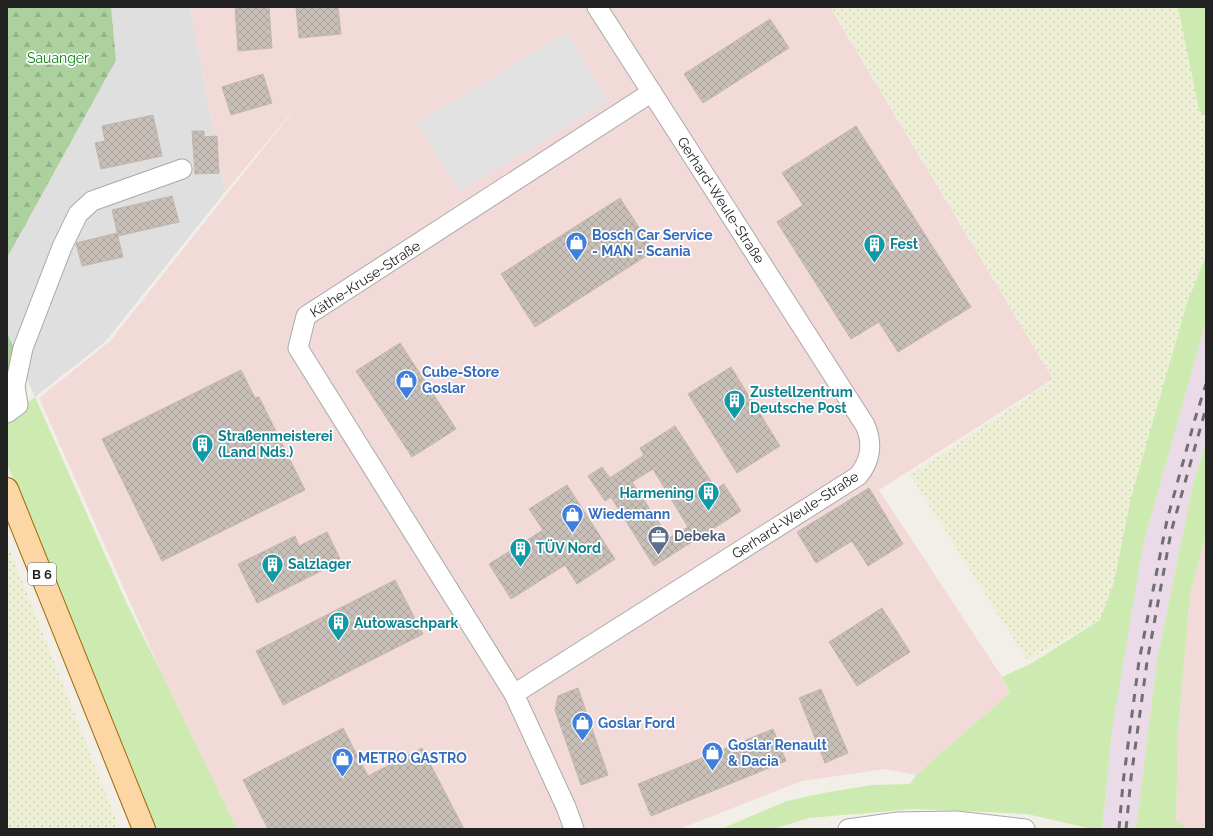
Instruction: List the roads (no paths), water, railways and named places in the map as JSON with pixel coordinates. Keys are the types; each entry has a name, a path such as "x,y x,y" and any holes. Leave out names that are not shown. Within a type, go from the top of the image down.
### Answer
{"main road":[{"name":"B 6","path":"7,489 144,829"}],"street":[{"name":"Gerhard-Weule-Straße","path":"514,694 858,476 870,455 869,436 865,425 598,7"},
{"name":"Käthe-Kruse-Straße","path":"514,694 298,348 306,316 652,92"},
{"path":"7,413 18,405 15,386 23,348 62,247 78,214 92,201 182,169"},
{"path":"514,694 574,829"},
{"path":"848,829 898,822 956,821 1025,829"}],"railway":[{"path":"1119,829 1123,783 1139,661 1167,520 1206,384"},
{"path":"1126,829 1131,778 1147,662 1171,532 1206,408"}],"place":[{"name":"Bosch Car Service - MAN - Scania","path":"577,262"},
{"name":"Fest","path":"874,264"},
{"name":"Cube-Store Goslar","path":"406,400"},
{"name":"Zustellzentrum Deutsche Post","path":"734,420"},
{"name":"Straßenmeisterei (Land Nds.)","path":"203,464"},
{"name":"Harmening","path":"709,512"},
{"name":"Wiedemann","path":"572,534"},
{"name":"Debeka","path":"659,556"},
{"name":"TÜV Nord","path":"521,568"},
{"name":"Salzlager","path":"272,584"},
{"name":"Autowaschpark","path":"339,642"},
{"name":"Goslar Ford","path":"582,742"},
{"name":"Goslar Renault & Dacia","path":"712,772"},
{"name":"METRO GASTRO","path":"342,778"}],"park label":[{"name":"Sauanger","path":"58,58"}]}
